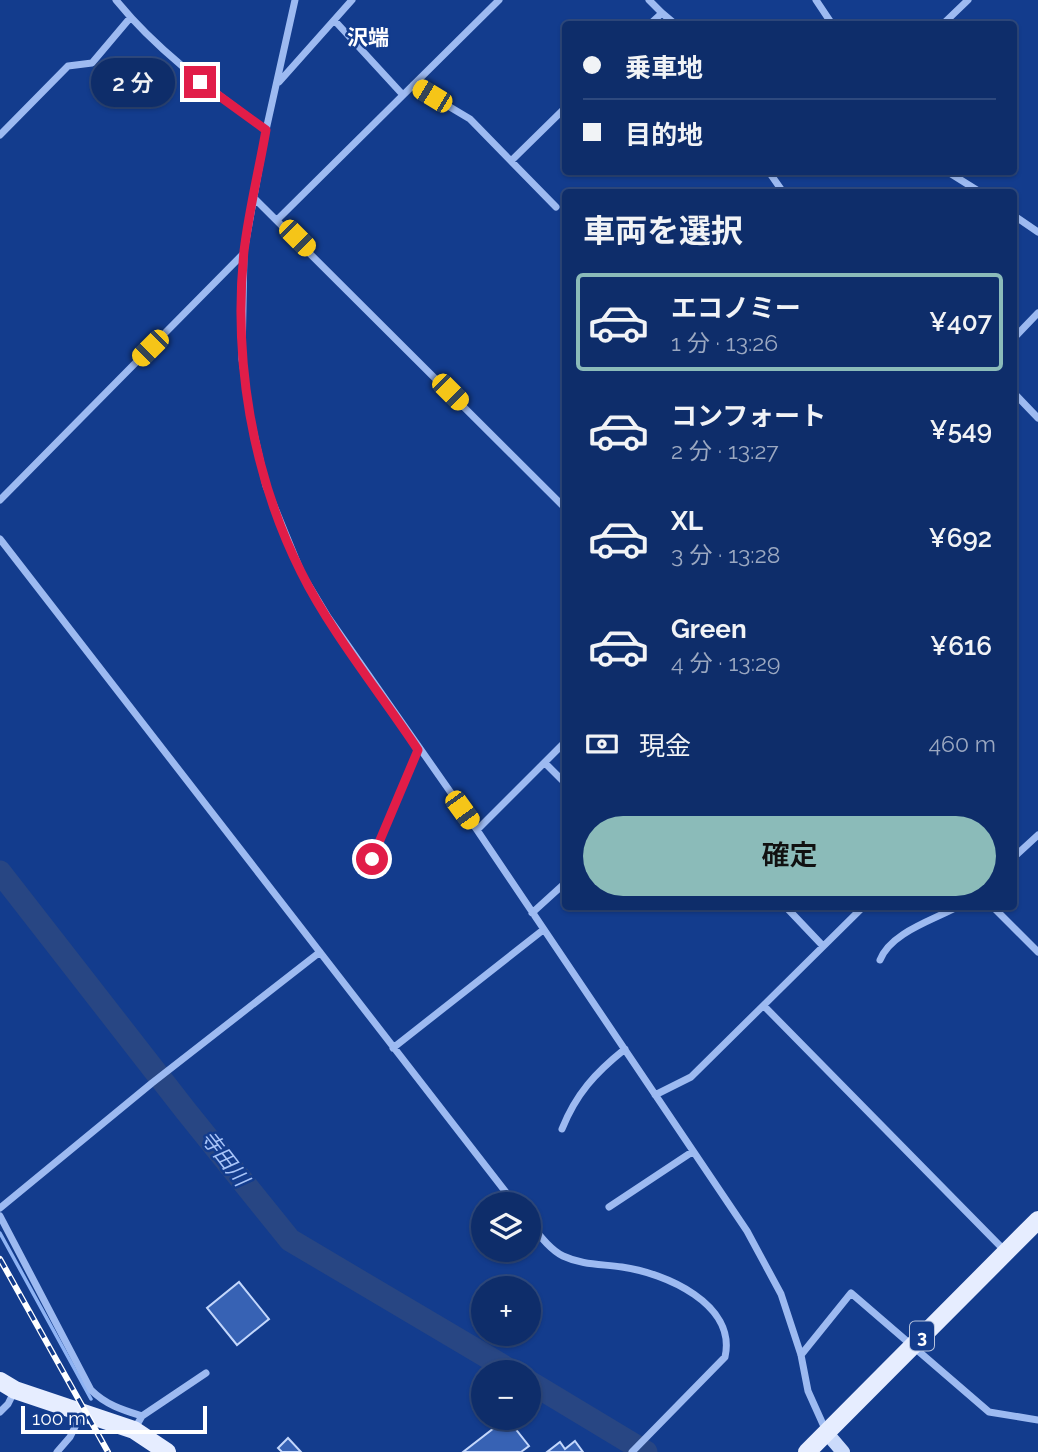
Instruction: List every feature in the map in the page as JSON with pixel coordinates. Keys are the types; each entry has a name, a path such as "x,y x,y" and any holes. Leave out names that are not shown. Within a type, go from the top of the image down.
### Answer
{"main road":[{"name":"3","path":"807,1452 1038,1220"},
{"path":"7,1386 83,1412 138,1423 167,1452"}],"street":[{"path":"116,0 130,18 200,82 266,130"},
{"path":"295,0 279,83 266,130 244,252 242,359 250,416 266,486 302,574 418,750 477,831 747,1231 781,1294 801,1355 808,1391 826,1432 843,1452"},
{"path":"279,83 352,0"},
{"path":"278,219 499,0"},
{"path":"649,0 671,21"},
{"path":"816,0 830,21"},
{"path":"946,21 968,0"},
{"path":"653,21 662,13"},
{"path":"0,135 68,66 92,63 130,18"},
{"path":"335,21 402,95"},
{"path":"413,85 470,119 556,207"},
{"path":"511,161 562,111"},
{"path":"953,175 975,189"},
{"path":"253,197 562,505"},
{"path":"1017,218 1038,232"},
{"path":"1029,226 1038,220"},
{"path":"0,500 244,252"},
{"path":"1017,335 1038,313"},
{"path":"1017,396 1038,418"},
{"path":"0,538 506,1192"},
{"path":"477,831 562,745"},
{"path":"372,859 418,750"},
{"path":"545,763 562,780"},
{"path":"1017,854 1038,835"},
{"path":"532,914 562,886"},
{"path":"789,910 823,946"},
{"path":"656,1095 691,1077 860,910"},
{"path":"880,960 884,950 894,940 952,910"},
{"path":"996,910 1038,953"},
{"path":"393,1048 543,930"},
{"path":"0,1208 167,1071 320,952"},
{"path":"764,1006 1006,1252"},
{"path":"562,1129 572,1102 605,1065 625,1049"},
{"path":"610,1208 692,1152"},
{"path":"0,1216 91,1390 101,1400 120,1409 138,1423 206,1373"},
{"path":"541,1234 562,1255 592,1265 622,1267 650,1274 680,1287 706,1303 720,1321 728,1342 725,1357 632,1452"},
{"path":"801,1355 851,1293 989,1412 1038,1419"},
{"path":"0,1412 8,1404 7,1386"},
{"path":"57,1452 70,1437 83,1412"}],"building":[{"path":"239,1282 269,1319 237,1345 207,1308"},
{"path":"491,1430 516,1430 529,1446 521,1452 463,1452"},
{"path":"288,1438 301,1452 282,1452 278,1448"},
{"path":"575,1441 583,1452 547,1452 560,1442 565,1449"}],"waterway":[{"name":"寺田川","path":"0,872 290,1240 493,1360"},
{"path":"0,1233 91,1399"},
{"name":"寺田川","path":"541,1389 646,1452"}],"railway":[{"path":"0,1259 108,1452"}],"district":[{"name":"沢端","path":"368,37"}],"route":[{"path":"200,82 266,130 244,252 242,359 250,416 266,486 302,574 418,750 372,859"}]}
